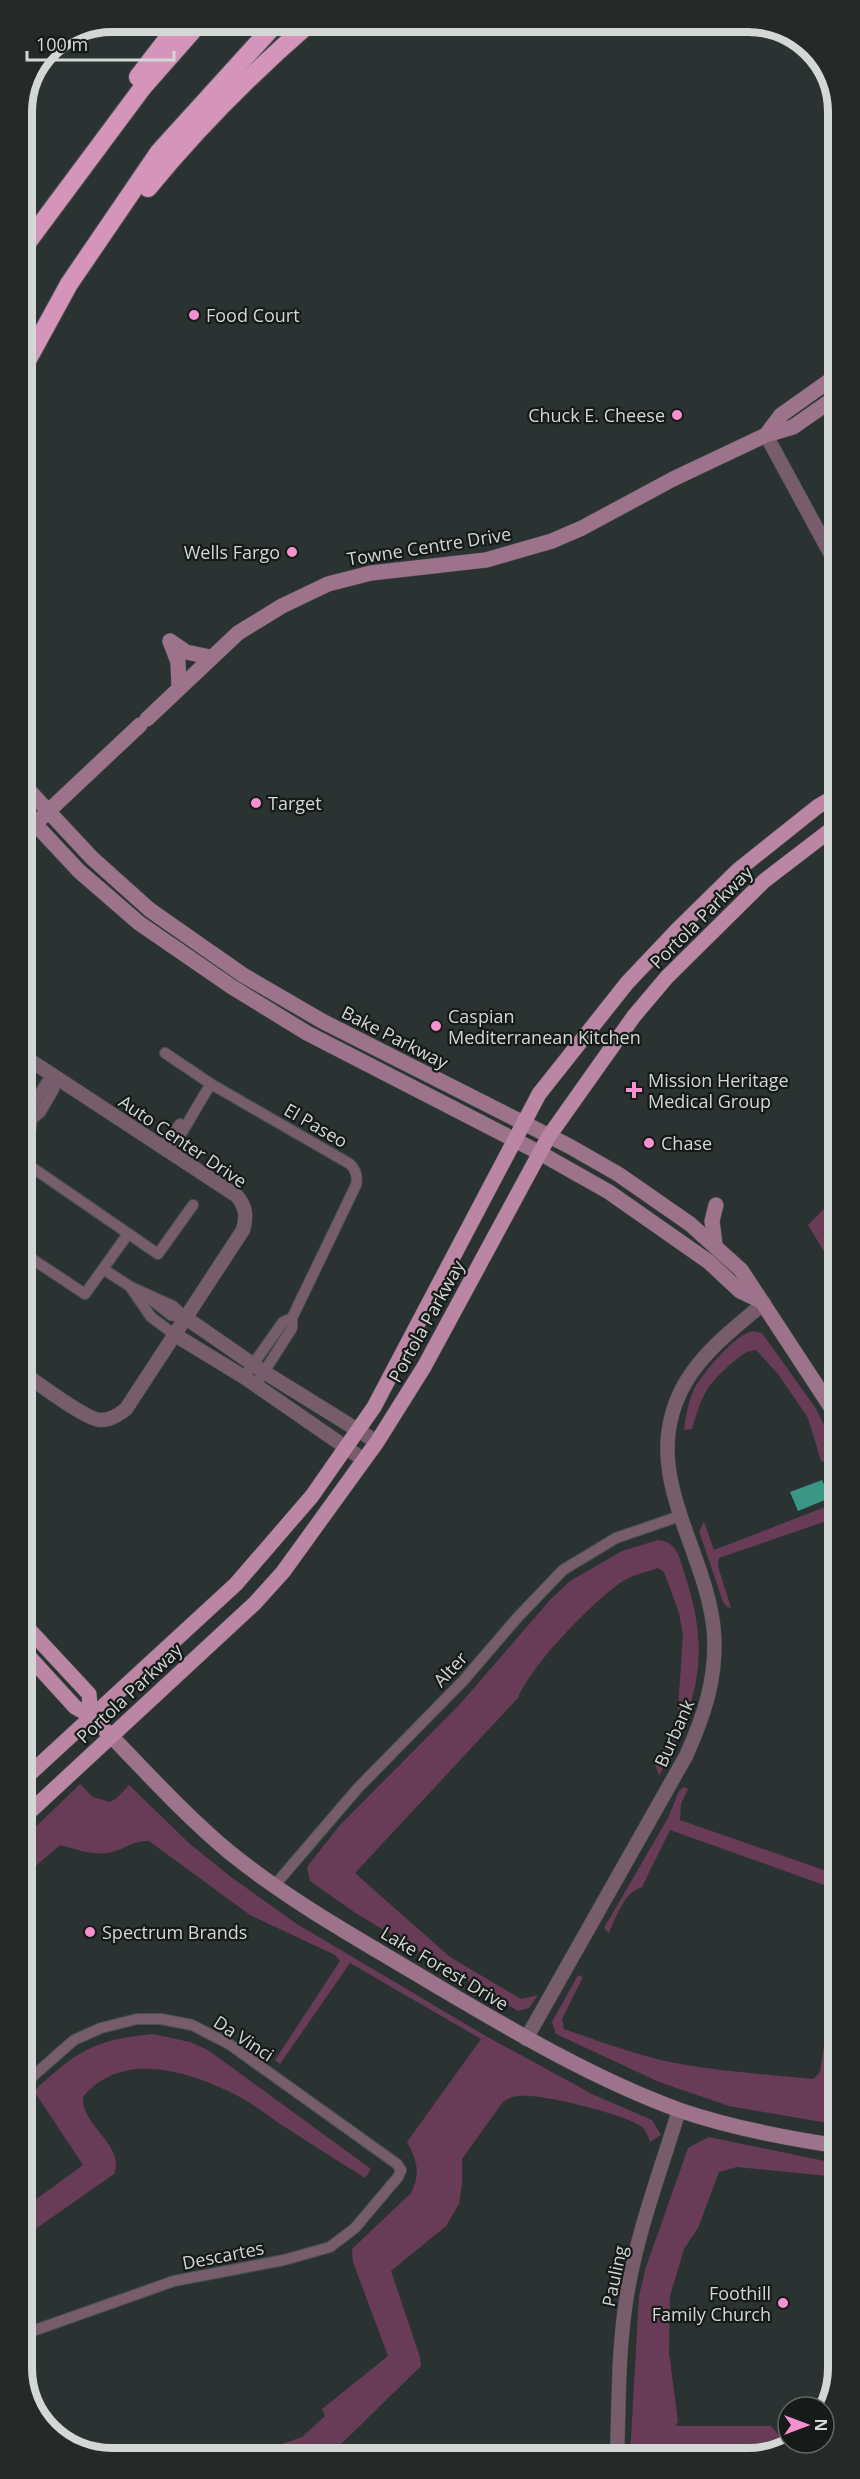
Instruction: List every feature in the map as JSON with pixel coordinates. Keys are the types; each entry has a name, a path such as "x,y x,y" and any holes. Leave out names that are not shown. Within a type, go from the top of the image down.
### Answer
{"highway":[{"path":"32,236 148,63 172,32"},
{"path":"32,237 143,87 191,32"},
{"path":"32,350 69,284 159,152 268,32"},
{"path":"69,284 185,142 234,92 300,32"}],"main road":[{"name":"Towne Centre Drive","path":"766,435 781,415 828,381"},
{"name":"Towne Centre Drive","path":"32,827 210,657 238,633 282,606 328,584 371,573 486,560 552,541 582,528 673,479 766,435 793,427 828,403"},
{"path":"179,687 178,662 170,641 186,652 210,657"},
{"name":"Bake Parkway","path":"32,794 92,858 150,909 243,975 322,1021 524,1123 618,1174 690,1224 715,1244 741,1270 828,1402"},
{"name":"Portola Parkway","path":"32,1772 236,1584 312,1496 374,1407 540,1094 580,1040 627,983 738,870 828,800"},
{"name":"Bake Parkway","path":"32,821 80,871 139,923 232,987 307,1033 540,1153 609,1192 709,1262 740,1291 764,1302"},
{"name":"Portola Parkway","path":"32,1810 255,1603 284,1572 377,1442 424,1367 549,1136 634,1016 667,977 764,881 828,832"},
{"path":"232,987 266,998 302,1018 322,1021"},
{"path":"715,1244 712,1221 716,1205"},
{"path":"690,1224 708,1248 727,1265 740,1291"},
{"path":"32,1633 89,1694 91,1716"},
{"name":"Lake Forest Drive","path":"32,1660 75,1707 91,1716 183,1810 227,1850 327,1922 526,2039 600,2076 680,2110 759,2131 828,2144"}],"street":[{"path":"766,435 828,548"},
{"name":"El Paseo","path":"165,1053 211,1084 332,1153 355,1169 356,1185 292,1318 292,1328 249,1382"},
{"name":"Auto Center Drive","path":"32,1062 237,1196 246,1213 243,1230 126,1409 110,1419 91,1418 32,1379"},
{"path":"32,1119 40,1113 54,1089 55,1079"},
{"path":"165,1150 211,1084"},
{"path":"32,1166 158,1254 193,1205"},
{"path":"32,1259 85,1294 128,1234"},
{"path":"103,1269 130,1287 173,1306 186,1318 259,1368 377,1442"},
{"path":"130,1287 151,1317 175,1335 364,1460"},
{"name":"Burbank","path":"526,2039 681,1765 702,1720 711,1690 714,1632 706,1596 670,1481 666,1452 667,1432 679,1395 703,1357 764,1302"},
{"name":"Alter","path":"274,1886 358,1788 463,1681 562,1570 616,1538 680,1516"},
{"name":"Da Vinci","path":"32,2077 74,2040 101,2028 137,2019 161,2019 192,2025 229,2044 397,2164 400,2170"},
{"name":"Pauling","path":"617,2448 622,2333 627,2294 635,2255 680,2110"},
{"name":"Descartes","path":"32,2331 174,2281 284,2260 330,2247 356,2228 398,2177 400,2170"}],"shaded area":[{"path":"828,1205 828,1258 808,1225"},
{"path":"753,1331 762,1333 815,1407 828,1432 828,1473 824,1462 821,1461 808,1418 778,1374 756,1350 741,1356 716,1378 702,1399 692,1429 684,1430 690,1399 698,1382 729,1346 746,1333"},
{"path":"822,1480 828,1499 798,1511 790,1492"},
{"path":"828,1506 828,1520 719,1558 718,1566 731,1608 723,1602 699,1531 704,1522 714,1550"},
{"path":"658,1540 673,1547 680,1561 693,1602 699,1653 697,1677 691,1700 683,1724 659,1776 655,1764 677,1723 683,1635 679,1613 664,1572 658,1568 623,1581 580,1618 536,1668 518,1698 355,1873 450,1957 521,1999 538,1995 529,2008 518,2011 354,1912 310,1881 307,1867 339,1826 460,1704 550,1600 570,1581 622,1551"},
{"path":"80,1784 93,1797 110,1802 129,1785 190,1844 231,1877 297,1924 484,2035 594,2095 652,2120 661,2135 650,2142 643,2128 631,2121 564,2101 520,2096 503,2102 462,2159 459,2204 446,2226 391,2271 421,2366 338,2447 273,2447 302,2437 325,2416 322,2409 388,2356 353,2262 352,2249 411,2193 417,2173 407,2142 481,2039 350,1963 280,2064 275,2060 340,1961 335,1955 250,1915 149,1841 99,1854 60,1845 32,1869 32,1830"},
{"path":"684,1787 688,1789 681,1804 680,1820 828,1872 828,1886 670,1830 642,1887 625,1900 609,1933 604,1928 668,1818 679,1791"},
{"path":"578,1975 583,1977 562,2019 564,2029 624,2050 680,2064 813,2079 820,2072 828,2020 828,2123 729,2106 659,2082 556,2034 552,2022"},
{"path":"153,2034 190,2042 208,2050 371,2169 365,2178 245,2100 212,2084 173,2072 134,2069 116,2074 98,2083 83,2097 84,2107 89,2117 114,2154 116,2164 114,2174 32,2231 32,2202 83,2165 34,2091 63,2066 87,2050 100,2044"},
{"path":"709,2137 828,2162 828,2176 737,2167 719,2172 698,2228 684,2249 670,2296 669,2352 678,2421 676,2426 771,2426 776,2432 776,2442 749,2448 630,2448 639,2296 645,2270 688,2148"}],"place":[{"name":"Food Court","path":"194,315"},
{"name":"Chuck E. Cheese","path":"677,415"},
{"name":"Wells Fargo","path":"292,552"},
{"name":"Target","path":"256,803"},
{"name":"Caspian Mediterranean Kitchen","path":"436,1026"},
{"name":"Mission Heritage Medical Group","path":"634,1090"},
{"name":"Chase","path":"649,1143"},
{"name":"Spectrum Brands","path":"90,1932"},
{"name":"Foothill Family Church","path":"783,2303"}]}
